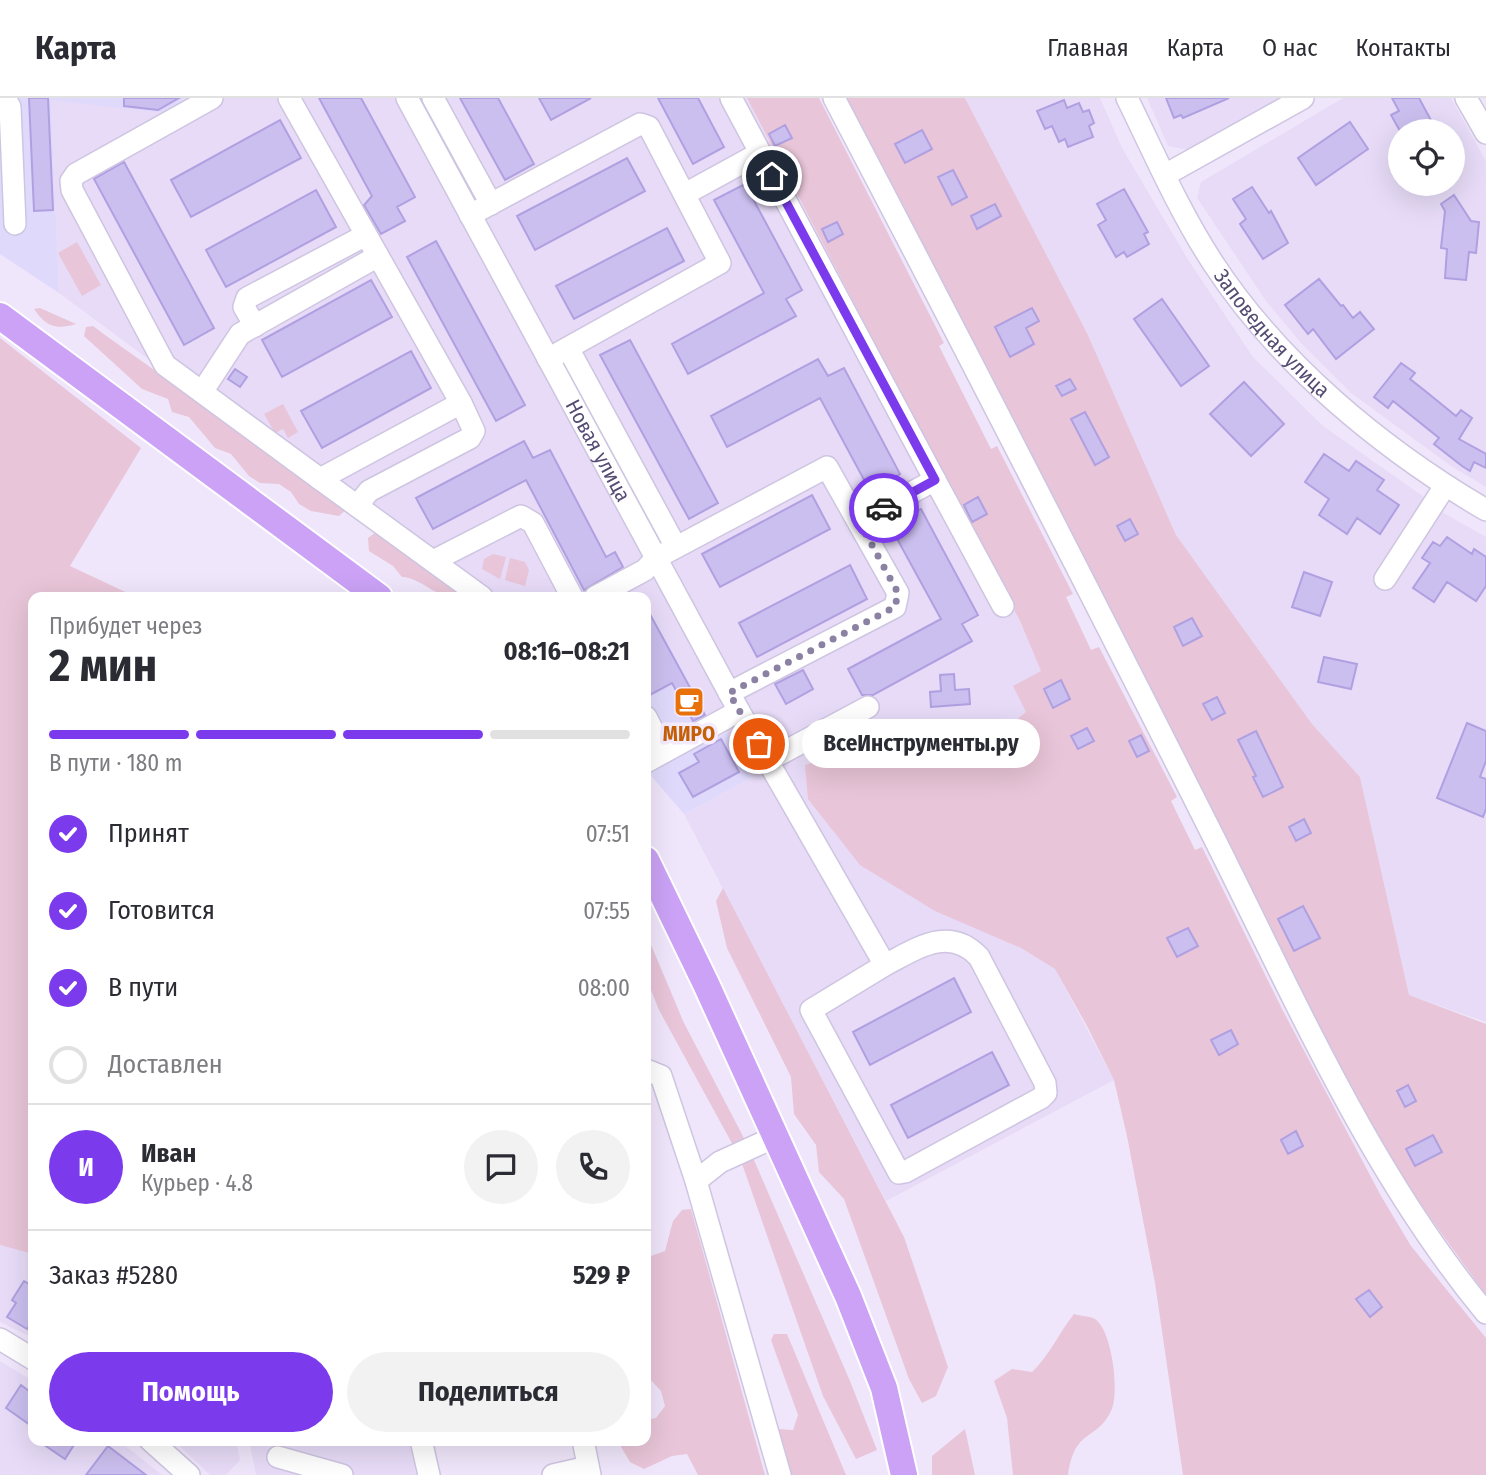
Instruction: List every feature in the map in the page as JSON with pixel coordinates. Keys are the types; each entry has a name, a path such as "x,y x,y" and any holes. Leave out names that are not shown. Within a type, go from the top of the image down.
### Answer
{"main road":[{"path":"0,316 372,592"},
{"path":"651,871 870,1349 887,1400 904,1475"}],"street":[{"path":"5,98 10,107 6,146 15,224"},
{"path":"212,98 76,174 71,181 72,190 165,365 475,592"},
{"path":"289,98 461,403 474,431 470,438 369,491 357,506"},
{"name":"Новая улица","path":"407,98 734,702 885,965"},
{"path":"433,98 491,204"},
{"path":"731,98 1003,606"},
{"path":"834,98 1000,415 1326,1059 1402,1198 1456,1277 1486,1313"},
{"name":"Заповедная улица","path":"1127,98 1165,175 1213,262 1308,380 1445,486 1486,510"},
{"path":"1165,175 1303,98"},
{"path":"1466,98 1486,133"},
{"path":"470,215 645,124 685,194 720,262 548,359"},
{"path":"685,194 760,153"},
{"path":"255,326 244,307 247,298 366,235"},
{"path":"202,392 240,334 378,256"},
{"path":"568,348 676,547"},
{"path":"320,479 461,403"},
{"path":"604,592 645,570 656,558 822,467 832,470 898,593 895,607 734,702 655,757 651,740"},
{"path":"859,521 935,480"},
{"path":"1385,579 1445,486"},
{"path":"433,561 515,517 528,518 569,592"},
{"path":"769,760 867,707"},
{"path":"931,942 958,942 971,948 979,957 1045,1083 1046,1093 899,1173 811,1010 885,965 931,942"},
{"path":"651,1072 661,1076 696,1181 780,1475"},
{"path":"696,1181 720,1162 775,1137"},
{"path":"0,1339 28,1356"},
{"path":"157,1446 189,1475"},
{"path":"422,1446 429,1475"},
{"path":"553,1475 589,1471 584,1446"},
{"path":"278,1457 342,1475"}],"shaded area":[{"path":"0,98 182,98 172,114 51,100 59,293 0,254"},
{"path":"182,98 747,98 1020,621 1041,671 1027,712 1014,722 835,755 1021,948 1055,969 1114,1080 886,1201 684,814 751,778 726,733 719,736 651,613 651,592 463,592 59,293 51,99 171,114"},
{"path":"747,98 819,98 944,343 939,346 991,449 997,446 1073,594 1066,597 1091,650 1099,647 1177,797 1171,801 1195,850 1202,847 1282,1009 1381,1196 1411,1246 1486,1338 1486,1475 1183,1475 1155,1283 1127,1136 1114,1080 1087,1026 1055,969 1021,948 935,911 860,865 808,799 805,765 835,755 1014,722 1026,712 1013,686 1041,671 1020,621"},
{"path":"845,98 965,98 1087,333 1176,535 1312,724 1360,777 1409,995 1486,1024 1486,1295 1403,1180 1321,1037"},
{"path":"965,98 1100,98 1122,148 1187,258 1253,357 1323,426 1424,497 1373,579 1393,587 1440,511 1486,537 1486,1022 1409,995 1360,777 1312,724 1176,535 1087,333"},
{"path":"1147,98 1281,98 1189,150 1168,146"},
{"path":"1343,98 1451,98 1463,119 1388,119 1388,196 1465,196 1465,123 1486,161 1486,487 1451,466 1351,393 1301,343 1266,301 1197,198 1201,182"},
{"path":"77,242 101,285 82,296 58,253"},
{"path":"40,308 76,324 52,326 34,309"},
{"path":"93,326 348,508 339,516 311,511 299,504 291,492 279,484 260,483 249,476 231,454 215,448 189,417 172,412 168,399 142,389 84,336 86,327"},
{"path":"0,338 141,448 70,566 125,592 28,592 28,1253 0,1245"},
{"path":"283,404 298,432 288,438 283,429 275,433 264,414"},
{"path":"379,530 466,592 436,592 410,578 402,577 393,566 369,551 368,538"},
{"path":"493,554 506,557 500,579 482,569 484,559"},
{"path":"510,558 525,562 529,570 525,586 505,580"},
{"path":"651,613 719,736 727,733 751,778 684,814 651,776"},
{"path":"723,888 904,1237 948,1367 936,1396 922,1403 909,1379 844,1199 819,1172 816,1145 794,1114 791,1077 727,948 716,901"},
{"path":"651,945 684,1023 747,1144 850,1381 877,1450 856,1459 823,1396 740,1158 659,1010 651,990"},
{"path":"691,1209 765,1475 698,1475 687,1454 672,1456 644,1469 630,1462 621,1446 651,1446 651,1419 656,1418 665,1406 661,1391 651,1380 651,1256 665,1251 673,1221 682,1210"},
{"path":"0,1245 28,1253 28,1336 0,1322"},
{"path":"1074,1314 1095,1319 1106,1335 1113,1362 1115,1391 1111,1411 1105,1421 1076,1449 1068,1475 1013,1475 1007,1418 994,1381 1012,1369 1032,1372"},
{"path":"774,1334 787,1334 846,1475 791,1475 778,1429 793,1430 798,1415 771,1340"},
{"path":"0,1361 28,1378 28,1446 126,1446 162,1475 0,1475"},
{"path":"965,1429 975,1475 932,1475 932,1456"},
{"path":"179,1446 237,1446 240,1460 226,1475 210,1475"},
{"path":"250,1446 410,1446 416,1475 256,1475"}],"building":[{"path":"29,98 48,98 53,210 34,211"},
{"path":"124,98 179,98 158,110 124,106"},
{"path":"319,98 361,98 415,197 397,207 405,221 381,234 364,205 372,196"},
{"path":"460,98 498,98 534,164 505,180"},
{"path":"539,98 591,98 551,120"},
{"path":"658,98 698,98 724,147 693,164"},
{"path":"1166,98 1229,98 1183,118 1181,115 1174,118"},
{"path":"1392,98 1419,98 1430,119 1393,119 1391,115 1399,111"},
{"path":"1064,100 1067,108 1079,103 1083,112 1089,110 1094,123 1089,126 1093,137 1068,147 1065,139 1059,142 1052,126 1045,129 1037,111"},
{"path":"280,120 301,158 191,217 171,180"},
{"path":"1350,122 1368,149 1316,185 1298,158"},
{"path":"785,125 792,138 775,146 769,134"},
{"path":"922,130 932,149 905,163 895,144"},
{"path":"627,158 645,191 535,250 517,216"},
{"path":"124,162 214,328 184,345 94,179"},
{"path":"953,170 967,197 952,205 938,177"},
{"path":"745,184 802,290 786,299 796,316 688,374 672,344 764,293 714,200"},
{"path":"1252,187 1269,213 1271,211 1288,243 1263,259 1240,224 1246,219 1233,199"},
{"path":"1124,189 1148,232 1144,234 1149,244 1127,257 1124,252 1116,257 1098,225 1106,220 1097,204"},
{"path":"316,190 336,227 226,287 206,250"},
{"path":"1455,196 1471,221 1479,222 1476,253 1469,252 1466,280 1445,278 1447,249 1441,248 1445,211 1441,204"},
{"path":"995,204 1001,216 977,229 971,216"},
{"path":"837,222 843,234 828,242 822,229"},
{"path":"667,228 684,261 574,319 556,286"},
{"path":"436,241 525,405 496,421 407,257"},
{"path":"1319,279 1353,318 1360,312 1374,329 1336,359 1313,329 1308,334 1285,305"},
{"path":"371,280 392,317 282,377 262,340"},
{"path":"1162,299 1209,366 1181,386 1134,319"},
{"path":"1032,308 1039,321 1026,328 1034,344 1010,357 995,327"},
{"path":"630,340 718,503 689,519 600,355"},
{"path":"411,351 431,388 322,448 301,411"},
{"path":"818,359 828,376 844,368 900,474 870,491 820,398 727,447 711,416"},
{"path":"1401,363 1415,373 1410,379 1456,416 1461,410 1472,418 1459,439 1486,454 1486,468 1474,462 1470,471 1462,466 1434,444 1439,438 1393,401 1388,408 1374,397"},
{"path":"235,369 247,377 240,387 228,379"},
{"path":"1070,379 1076,389 1062,396 1056,386"},
{"path":"1244,382 1284,424 1251,456 1210,414"},
{"path":"1085,412 1109,457 1095,465 1071,419"},
{"path":"524,441 533,458 550,450 606,557 615,552 623,567 584,590 526,480 433,529 416,498"},
{"path":"1324,454 1349,471 1356,461 1384,480 1377,490 1399,505 1380,534 1357,518 1347,534 1319,515 1329,499 1305,482"},
{"path":"812,495 830,529 720,587 702,554"},
{"path":"978,497 987,514 972,522 964,505"},
{"path":"921,509 978,615 962,624 972,641 873,695 862,695 848,669 941,619 890,526"},
{"path":"1130,519 1138,534 1125,541 1117,526"},
{"path":"1447,537 1472,554 1474,549 1486,557 1486,586 1476,601 1447,582 1434,602 1413,588 1430,563 1422,558 1433,542 1440,546"},
{"path":"850,565 867,599 757,657 739,623"},
{"path":"1304,572 1332,582 1320,616 1292,607"},
{"path":"651,616 705,715 693,721 672,683 651,694"},
{"path":"1192,618 1202,636 1183,646 1174,627"},
{"path":"1324,657 1357,664 1351,689 1318,682"},
{"path":"803,670 813,689 786,704 775,684"},
{"path":"954,674 955,690 969,689 970,704 931,707 930,692 941,691 940,675"},
{"path":"1061,680 1070,699 1053,708 1044,689"},
{"path":"1217,697 1225,713 1212,720 1203,704"},
{"path":"1467,723 1486,731 1486,761 1480,777 1486,779 1486,809 1483,817 1437,798"},
{"path":"1087,728 1094,741 1078,749 1071,736"},
{"path":"1256,731 1283,787 1263,797 1238,740"},
{"path":"1141,735 1149,751 1137,757 1129,741"},
{"path":"721,739 739,772 693,797 679,773 699,762 694,754"},
{"path":"1304,819 1311,833 1296,841 1289,827"},
{"path":"1303,906 1320,938 1294,951 1278,919"},
{"path":"1188,928 1198,946 1177,957 1167,938"},
{"path":"954,978 971,1012 870,1065 853,1032"},
{"path":"1231,1030 1238,1044 1219,1055 1211,1040"},
{"path":"992,1052 1009,1085 908,1138 891,1105"},
{"path":"1408,1085 1416,1101 1405,1107 1397,1091"},
{"path":"1296,1131 1303,1146 1288,1154 1281,1140"},
{"path":"1433,1135 1442,1152 1415,1166 1406,1149"},
{"path":"24,1281 28,1283 27,1329 7,1317 16,1303 12,1300"},
{"path":"1369,1290 1382,1307 1370,1317 1356,1299"},
{"path":"21,1385 28,1390 28,1423 6,1408"},
{"path":"46,1446 73,1446 65,1459"},
{"path":"108,1446 146,1475 86,1475"}],"way so far":[{"path":"759,744 729,693 895,607 899,601 898,593 859,521 884,508"}],"place":[{"name":"МИРО","path":"689,702"},
{"name":"ВсеИнструменты.ру","path":"759,744"}],"route":[{"path":"772,176 935,480 884,508"}]}
